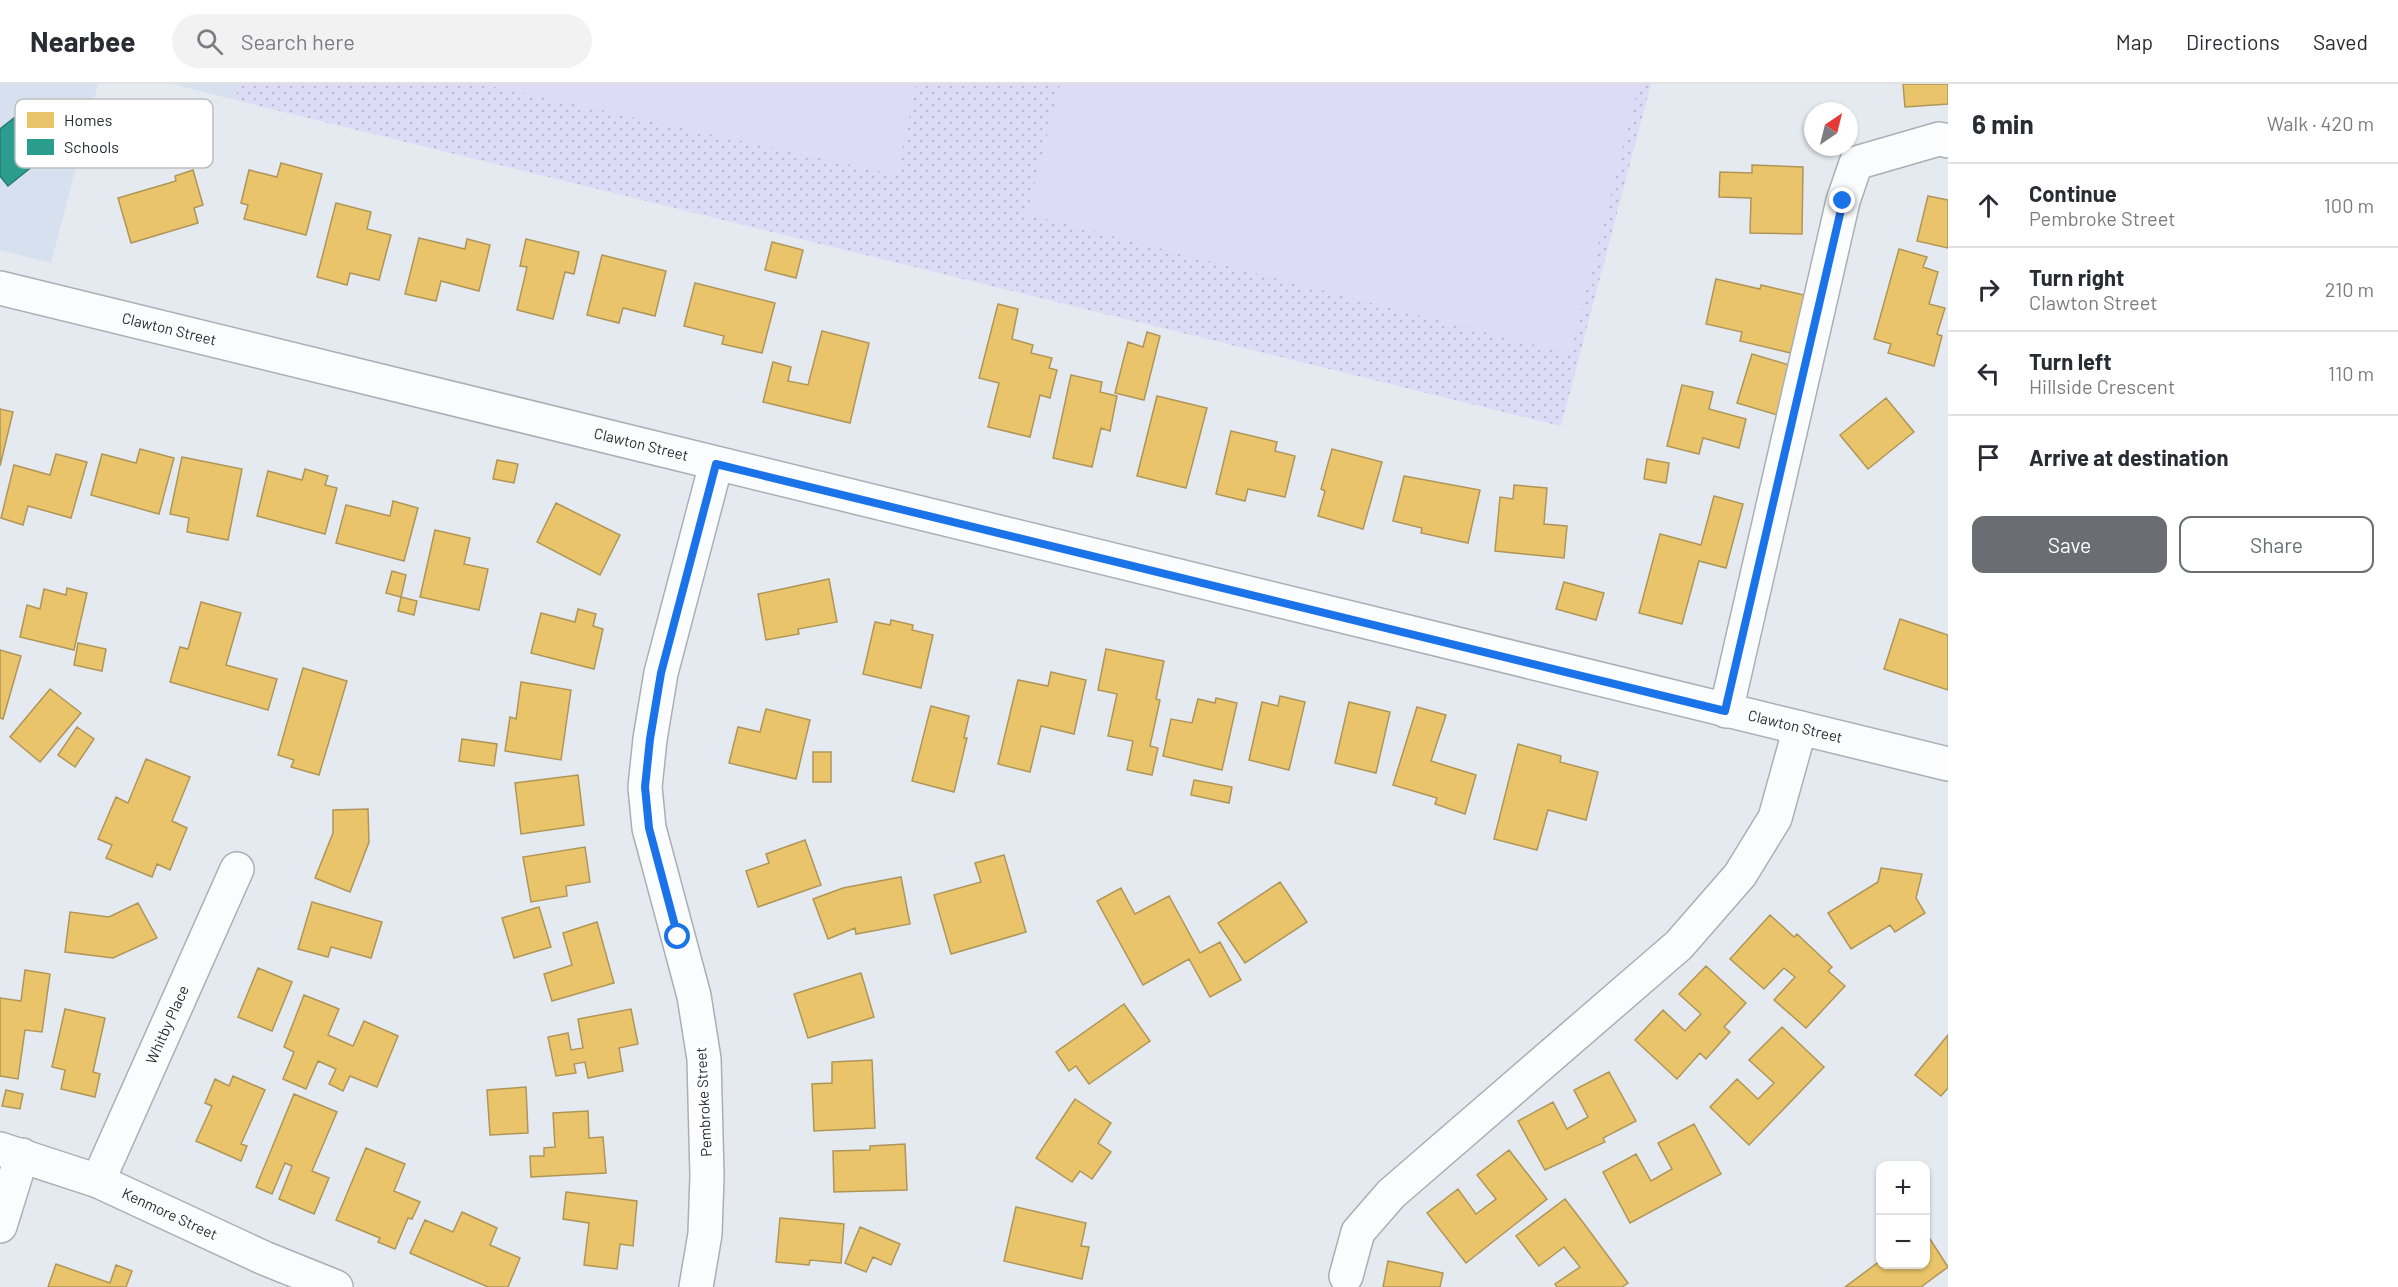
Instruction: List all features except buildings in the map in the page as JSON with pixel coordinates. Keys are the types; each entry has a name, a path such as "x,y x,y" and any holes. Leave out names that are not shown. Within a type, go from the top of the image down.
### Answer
{"street":[{"path":"1725,711 1843,201 1856,163 1939,139 1948,141"},
{"name":"Clawton Street","path":"0,288 1948,764"},
{"name":"Pembroke Street","path":"696,1287 705,1234 707,1176 704,1059 694,996 649,828 645,787 661,673 716,464"},
{"path":"1346,1276 1358,1232 1391,1194 1679,945 1740,875 1775,818 1800,728"},
{"name":"Whitby Place","path":"98,1181 237,869"},
{"path":"0,1226 11,1152"},
{"name":"Kenmore Street","path":"11,1152 98,1181 264,1258 336,1287"}],"shaded area":[{"path":"0,84 98,84 94,99 15,99 15,168 76,168 51,263 0,250"},
{"path":"173,84 239,84 235,100"},
{"path":"239,84 1651,84 1561,426 235,100"},
{"path":"482,84 916,84 897,175"},
{"path":"1060,84 1639,84 1570,354 1027,214"}],"route":[{"path":"678,937 649,828 645,787 661,673 716,464 1725,711 1843,201"}]}
